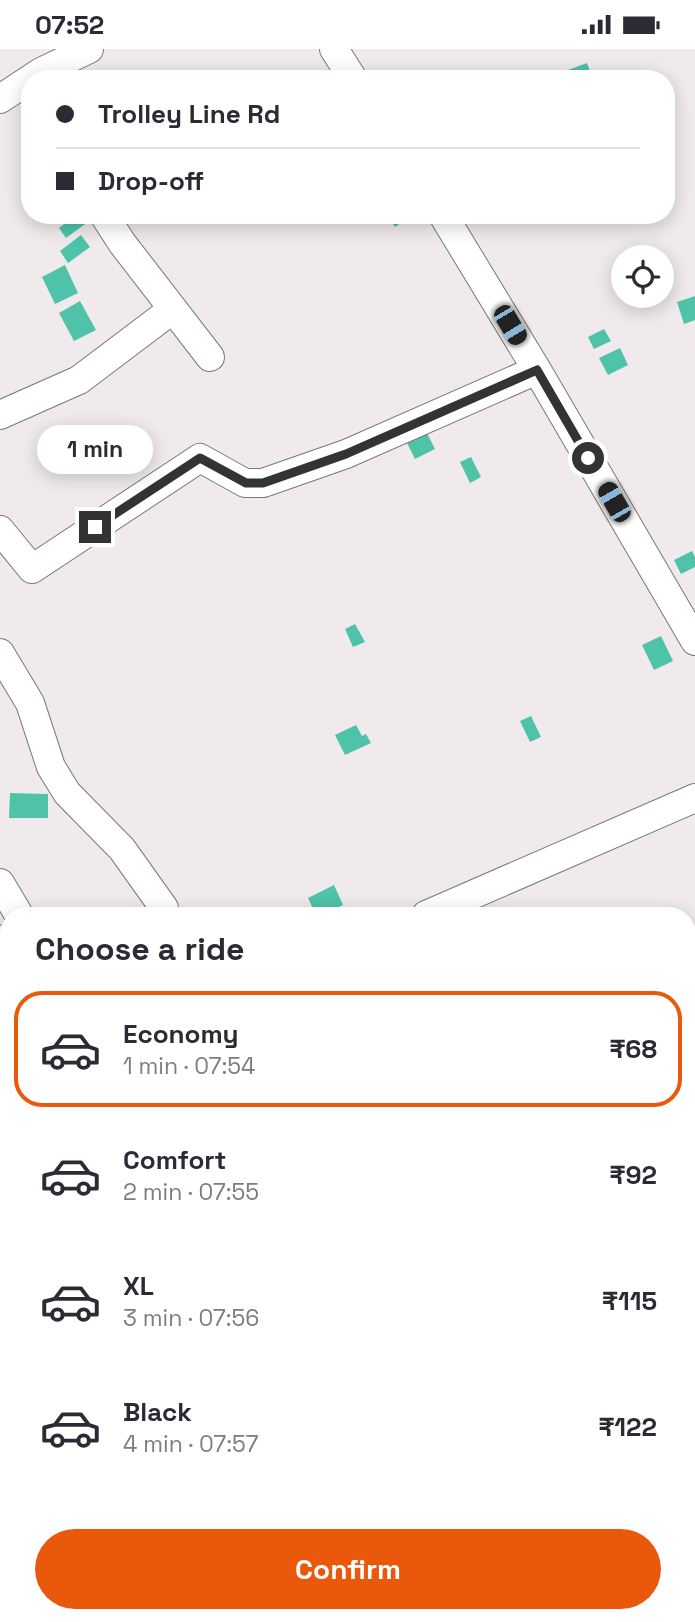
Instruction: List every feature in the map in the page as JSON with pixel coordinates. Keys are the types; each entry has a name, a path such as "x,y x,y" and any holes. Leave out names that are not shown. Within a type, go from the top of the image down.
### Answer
{"street":[{"path":"56,70 89,49"},
{"path":"334,49 347,70"},
{"path":"110,224 210,357"},
{"path":"448,224 695,641"},
{"path":"0,415 79,380 173,309"},
{"path":"0,530 32,569 200,458 246,483 263,483 346,454 537,370"},
{"path":"0,653 30,703 51,767 67,793 122,849 163,907"},
{"path":"444,907 695,798"},
{"path":"0,883 14,907"}],"building":[{"path":"587,63 590,70 568,70"},
{"path":"64,224 85,224 66,238 59,228"},
{"path":"81,235 90,247 68,263 60,251"},
{"path":"65,265 78,293 55,304 42,277"},
{"path":"695,296 695,320 684,324 677,302"},
{"path":"80,301 96,330 74,341 59,313"},
{"path":"604,329 611,341 594,349 588,337"},
{"path":"620,348 628,365 608,375 599,358"},
{"path":"425,429 435,449 415,459 405,439"},
{"path":"471,457 481,477 470,483 460,462"},
{"path":"692,551 695,567 681,574 674,560"},
{"path":"355,624 365,642 353,647 345,629"},
{"path":"661,636 673,661 654,670 642,645"},
{"path":"531,716 541,737 530,742 520,721"},
{"path":"356,725 362,736 366,734 371,743 345,755 335,735"},
{"path":"10,793 48,794 48,818 9,818"},
{"path":"334,885 343,905 312,907 308,898"}],"route":[{"path":"95,527 200,458 246,483 263,483 346,454 537,370 588,458"}]}
